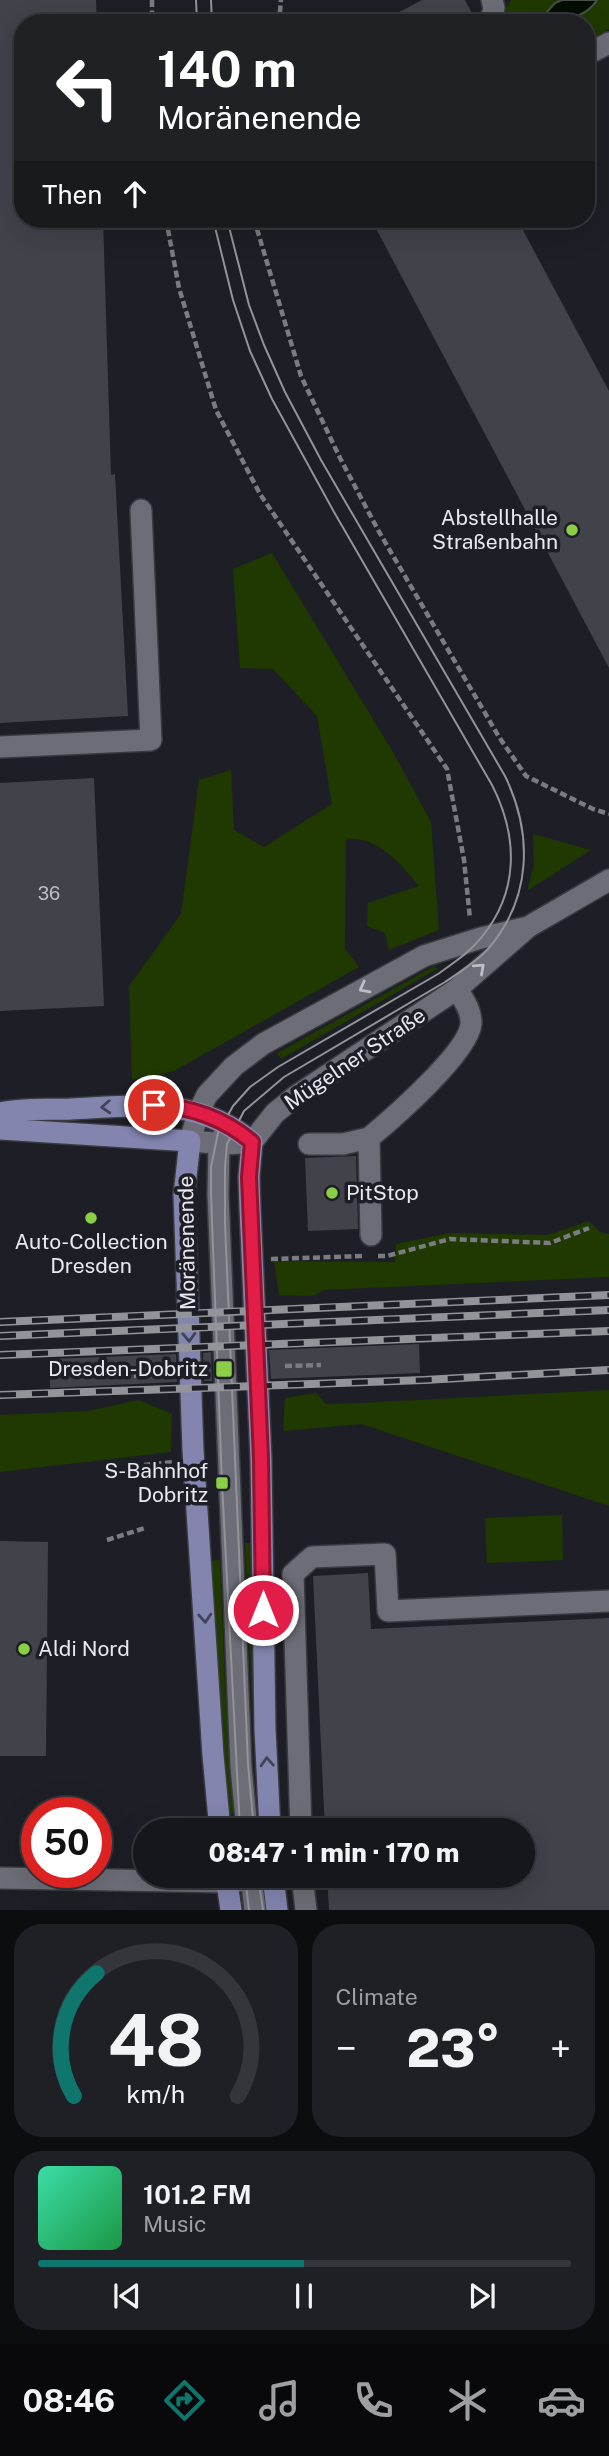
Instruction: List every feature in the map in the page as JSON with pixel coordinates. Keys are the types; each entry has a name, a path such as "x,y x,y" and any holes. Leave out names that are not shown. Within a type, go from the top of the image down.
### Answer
{"main road":[{"path":"0,1113 137,1105 172,1106 198,1113 224,1134 252,1142 249,1177 261,1459 263,1662 270,1818"},
{"path":"0,1129 190,1141"},
{"name":"Moränenende","path":"190,1141 184,1195 193,1450 219,1818"},
{"path":"227,1888 231,1910"},
{"path":"266,1888 276,1910"}],"street":[{"path":"0,747 151,740 141,510"},
{"name":"Mügelner Straße","path":"252,1142 275,1114 296,1096 457,989 528,927 609,880"},
{"name":"Mügelner Straße","path":"198,1113 219,1081 263,1044 424,956 528,927"},
{"path":"309,1144 343,1144 369,1138 420,1094 464,1042 471,1024 467,1006 457,989"},
{"name":"Moränenende","path":"190,1141 198,1113"},
{"path":"190,1141 224,1134 217,1166 218,1218 241,1767 246,1818"},
{"path":"369,1138 371,1235"},
{"path":"301,1818 293,1574 312,1557 385,1554 388,1611 609,1601"},
{"path":"0,1878 133,1879"},
{"path":"255,1910 260,1888"},
{"path":"303,1888 306,1910"}],"path":[{"path":"168,228 179,288 216,411 260,494 447,769 464,860 472,941"},
{"path":"257,228 301,376 340,458 378,530 499,737 526,776 593,809 609,814"},
{"path":"270,1259 387,1256 450,1239 550,1243 589,1228"},
{"path":"285,1366 321,1365"},
{"path":"134,1369 168,1367"},
{"path":"134,1376 168,1374"},
{"path":"144,1465 176,1462"},
{"path":"107,1540 145,1528"}],"green space":[{"path":"511,0 562,0 555,3 545,14 503,14"},
{"path":"597,0 609,0 609,29 595,36 595,14 579,14 593,7"},
{"path":"272,553 393,752 431,822 439,930 389,950 385,933 367,926 368,903 419,886 396,860 378,846 357,839 346,839 345,948 359,967 174,1071 132,1080 129,986 181,914 199,780 231,770 234,830 264,847 332,804 317,716 273,669 240,668 233,569"},
{"path":"533,834 591,850 527,891 534,865"},
{"path":"435,966 437,969 281,1059 277,1053"},
{"path":"589,1221 600,1232 609,1234 609,1277 324,1290 313,1296 279,1295 274,1261 395,1262 396,1244 449,1233 548,1235"},
{"path":"609,1390 609,1506 361,1424 283,1431 285,1398 316,1393 326,1404"},
{"path":"138,1400 172,1414 171,1452 0,1472 0,1415 88,1411"},
{"path":"562,1515 563,1560 487,1563 485,1518"},
{"path":"245,1543 255,1543 258,1797 255,1766"},
{"path":"220,1560 234,1812 230,1816 227,1815 207,1561"}],"shaded area":[{"path":"562,0 597,0 581,14 545,14 555,3"}],"building":[{"path":"0,0 96,0 97,14 14,14 14,228 103,228 111,475 115,474 128,716 0,723"},
{"path":"422,0 465,0 472,14 396,14"},
{"name":"Abstellhalle Straßenbahn","path":"376,228 522,228 609,391 609,668"},
{"path":"94,778 104,1006 0,1011 0,783"},
{"name":"PitStop","path":"356,1156 358,1229 308,1231 305,1158"},
{"path":"419,1344 420,1373 271,1379 269,1350"},
{"path":"211,1352 212,1381 204,1381 203,1353"},
{"path":"176,1354 177,1382 50,1388 50,1359"},
{"name":"Aldi Nord","path":"0,1541 48,1542 46,1756 0,1756"},
{"path":"368,1573 371,1629 609,1618 609,1910 329,1910 328,1888 535,1888 535,1818 324,1818 313,1576"}],"tram line":[{"path":"196,0 197,14"},
{"path":"211,0 212,14"},
{"path":"215,228 233,300 250,351 272,399 492,785 507,824 511,864 502,902 493,921 471,949 438,974 278,1067 250,1087 233,1106 218,1133 211,1167 211,1194 222,1483 239,1818"},
{"path":"229,228 249,305 285,392 321,460 505,776 514,798 524,843 524,865 513,909 503,929 488,949 445,982 284,1077 244,1111 227,1144 225,1224 248,1764 253,1818"},
{"path":"246,1888 249,1910"},
{"path":"260,1888 263,1910"}],"railway":[{"path":"0,1322 609,1295"},
{"path":"0,1336 609,1310"},
{"path":"0,1355 609,1331"},
{"path":"0,1395 424,1380 609,1370"}],"place":[{"name":"Abstellhalle Straßenbahn","path":"572,530"},
{"name":"PitStop","path":"332,1193"},
{"name":"Auto-Collection Dresden","path":"91,1218"},
{"name":"Dresden-Dobritz","path":"224,1369"},
{"name":"S-Bahnhof Dobritz","path":"222,1483"},
{"name":"Aldi Nord","path":"24,1649"}],"route":[{"path":"154,1105 172,1106 198,1113 234,1127 252,1142 249,1177 261,1459 263,1610"}]}
